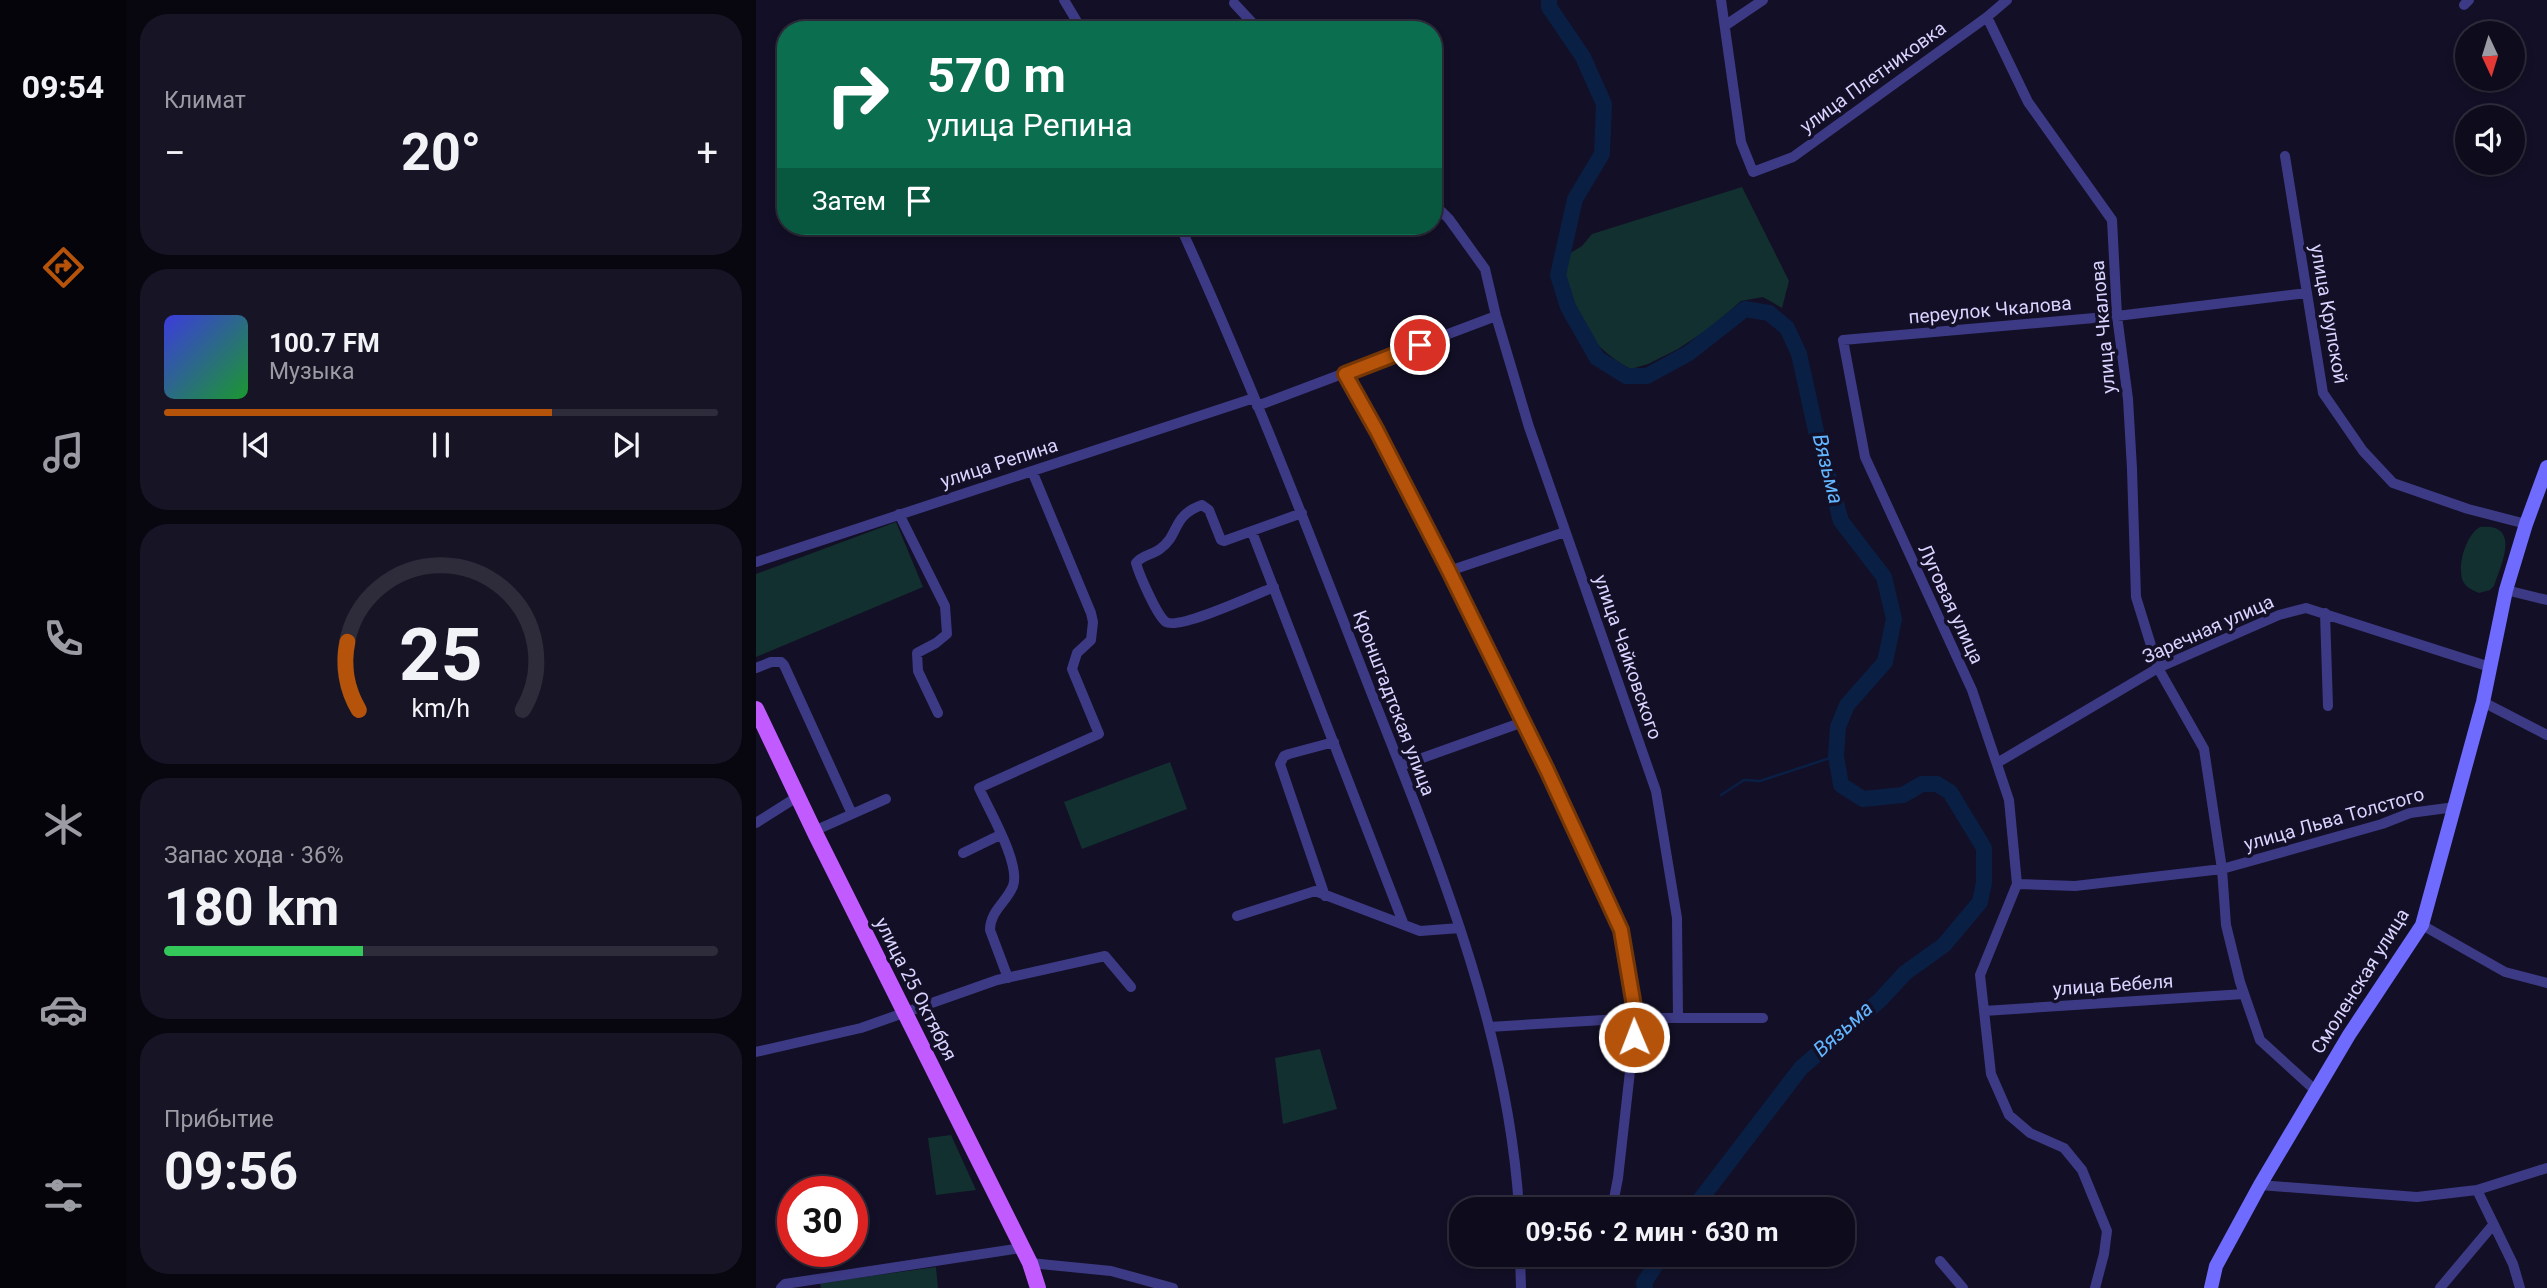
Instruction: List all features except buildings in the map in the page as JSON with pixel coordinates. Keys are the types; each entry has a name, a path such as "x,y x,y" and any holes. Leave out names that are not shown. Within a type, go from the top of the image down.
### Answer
{"main road":[{"name":"Смоленская улица","path":"2211,1288 2216,1266 2260,1185 2349,1035 2421,925 2483,702 2506,590 2547,467"},
{"name":"улица 25 Октября","path":"756,709 797,797 1030,1263 1038,1288"}],"street":[{"path":"1064,0 1077,21"},
{"path":"1721,0 1726,25 1763,0"},
{"name":"улица Плетниковка","path":"1726,25 1741,142 1753,172 1793,156 2007,0"},
{"path":"1234,3 1251,21"},
{"name":"улица Чкалова","path":"1987,17 2028,102 2112,220 2117,316 2128,399 2136,597 2158,668"},
{"name":"улица Крупской","path":"2285,156 2323,393 2363,451 2393,483 2526,524"},
{"name":"улица Чайковского","path":"1442,212 1485,269 1496,317 1529,427 1656,791 1677,918 1678,1018"},
{"name":"Кронштадтская улица","path":"1184,235 1302,513 1475,970 1503,1092 1518,1197"},
{"name":"переулок Чкалова","path":"1843,340 2117,316 2307,293"},
{"name":"улица Репина","path":"756,562 1032,471 1345,374 1496,317"},
{"name":"Луговая улица","path":"1843,340 1865,457 1972,690 2009,800 2017,884"},
{"path":"1345,374 1449,571 1621,930 1636,1018 1614,1197"},
{"path":"1008,978 990,930 990,921 1008,895 1015,877 979,788 1099,734 1072,669 1077,653 1091,640 1093,622 1032,471"},
{"path":"1274,587 1212,613 1170,623 1161,617 1137,567 1139,559 1167,543 1186,512 1202,505 1209,510 1221,540 1228,541 1302,513"},
{"path":"899,514 945,606 947,634 917,653 918,671 939,713"},
{"path":"1449,571 1565,531"},
{"path":"1252,532 1404,925"},
{"path":"2506,590 2547,600"},
{"name":"Заречная улица","path":"1997,763 2158,668 2279,615 2306,608 2490,667"},
{"path":"2325,613 2328,706"},
{"path":"756,668 771,662 781,662 784,665 852,814"},
{"name":"улица Льва Толстого","path":"2158,668 2204,749 2222,869 2226,925 2244,994 2260,1040 2316,1091"},
{"path":"2483,702 2547,735"},
{"path":"1400,766 1523,722"},
{"path":"1325,896 1280,764 1283,757 1289,754 1334,742"},
{"path":"756,823 797,797"},
{"path":"814,831 886,799"},
{"name":"улица Льва Толстого","path":"2017,884 2075,886 2222,869 2382,824 2410,813 2455,807"},
{"path":"963,853 1000,835"},
{"path":"2017,884 1980,975 1992,1074 2009,1115 2030,1133 2064,1148 2082,1170 2107,1231 2095,1288"},
{"path":"1237,916 1315,891 1420,931 1460,928"},
{"path":"2421,925 2505,972 2547,983"},
{"path":"756,1052 861,1028 1008,978 1105,956 1131,987"},
{"name":"улица Бебеля","path":"1984,1011 2244,994"},
{"path":"1489,1027 1636,1018 1763,1018"},
{"path":"2260,1185 2417,1198 2477,1190 2547,1168"},
{"path":"2477,1190 2513,1264 2520,1288"},
{"path":"2440,1288 2493,1225"},
{"path":"781,1288 793,1283 1021,1248"},
{"path":"1940,1261 1964,1288"},
{"path":"1030,1263 1111,1271 1172,1288"},
{"path":"1520,1267 1521,1288"}],"green space":[{"path":"1742,187 1789,281 1782,308 1763,297 1741,301 1711,327 1678,349 1648,364 1631,369 1616,360 1590,336 1572,306 1565,272 1567,255 1582,246 1592,234"},
{"path":"896,522 923,587 756,657 756,574"},
{"path":"2480,527 2501,532 2505,538 2505,547 2494,586 2479,593 2463,582 2461,565 2467,543"},
{"path":"1170,762 1187,809 1082,849 1064,802"},
{"path":"1320,1049 1337,1109 1283,1124 1275,1058"},
{"path":"951,1135 976,1190 936,1195 928,1138"},
{"path":"936,1267 938,1288 821,1288 820,1283"}],"waterway":[{"name":"Вязьма","path":"1549,0 1549,7 1583,57 1604,104 1602,154 1575,199 1558,275 1568,307 1597,358 1626,376 1647,376 1689,353 1745,309 1769,313 1787,328 1799,354 1816,431 1841,521 1884,577 1894,619 1885,662 1847,705 1838,727 1836,756 1841,785 1863,799 1903,795 1922,784 1937,784 1950,792 1984,848 1984,883 1980,902 1944,945 1905,973 1880,1000 1801,1068 1702,1197"},
{"path":"1721,795 1744,780 1760,781 1836,756"},
{"name":"Вязьма","path":"1645,1288 1644,1283 1654,1267"}],"route":[{"path":"1420,345 1345,374 1449,571 1547,770 1621,930 1636,1018 1634,1037"}]}
